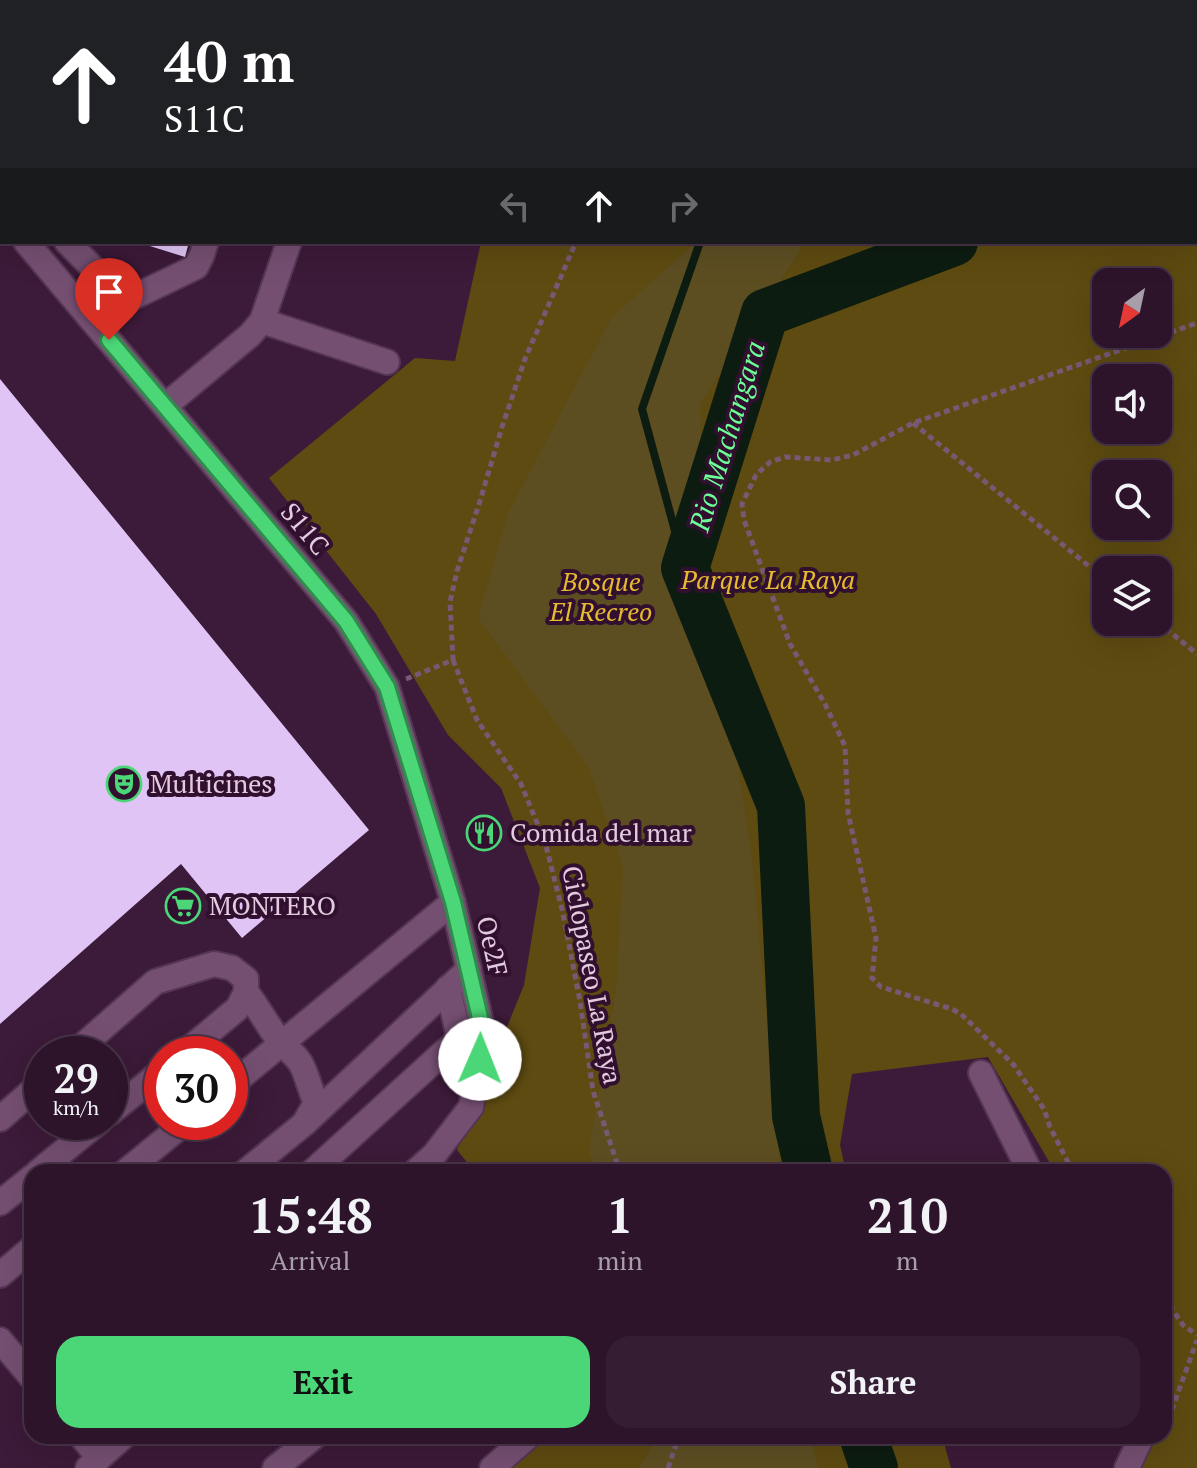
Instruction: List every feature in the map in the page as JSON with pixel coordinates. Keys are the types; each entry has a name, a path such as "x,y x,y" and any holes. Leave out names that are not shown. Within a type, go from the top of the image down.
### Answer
{"street":[{"name":"S11C","path":"28,244 346,621 387,687 453,902"},
{"path":"69,244 126,301"},
{"path":"90,318 196,267 205,244"},
{"path":"165,406 250,335 262,321 288,244"},
{"path":"262,321 387,362"},
{"path":"248,1071 453,902"},
{"name":"Oe2F","path":"441,1164 471,1107 484,1035 453,902"},
{"path":"94,1036 155,982 214,964 232,968 246,979 246,992 238,1008 205,1036"},
{"path":"255,1164 305,1123 469,969"},
{"path":"321,1164 455,1044 458,1033 448,988"},
{"path":"246,992 281,1043 303,1067 316,1103 305,1123"},
{"path":"981,1073 1026,1164"},
{"path":"128,1098 144,1086"},
{"path":"0,1119 24,1098"},
{"path":"48,1164 77,1140"},
{"path":"135,1164 164,1140"},
{"path":"0,1203 24,1184"},
{"path":"0,1275 24,1255"},
{"path":"0,1340 24,1361"},
{"path":"85,1444 94,1463 115,1444"},
{"path":"275,1468 305,1444"},
{"path":"492,1468 520,1444"},
{"path":"1127,1468 1138,1444"}],"path":[{"name":"Ciclopaseo La Raya","path":"575,244 525,359 457,571 450,602 453,660 477,720 521,784 545,842 580,1001 593,1091 617,1164"},
{"path":"1069,1164 1044,1109 1013,1064 961,1014 881,987 872,978 876,938 848,813 845,746 790,644 744,520 742,504 756,475 770,462 785,457 832,460 853,455 913,423 1197,323"},
{"path":"913,423 1092,569"},
{"path":"1172,633 1197,654"},
{"path":"387,687 453,660"},
{"path":"1172,1309 1183,1325 1197,1337 1172,1408"},
{"path":"668,1468 676,1444"}],"green space":[{"name":"Parque La Raya","path":"481,244 1197,244 1197,1468 1137,1468 1147,1444 1172,1444 1172,1164 1050,1164 988,1057 852,1074 840,1145 844,1164 468,1164 457,1150 524,985 540,888 501,788 448,735 376,614 269,478 415,358 455,361"},
{"name":"Bosque El Recreo","path":"695,244 804,244 700,404 707,556 752,860 780,1164 595,1164 589,1152 616,990 623,867 588,766 478,618 508,513 612,317"},
{"path":"539,1444 944,1444 951,1468 509,1468"},
{"path":"654,1444 812,1444 818,1468 639,1468"}],"building":[{"path":"143,244 188,244 185,257"},
{"path":"0,379 369,830 242,938 181,864 0,1024"}],"waterway":[{"path":"685,568 642,409 699,244"},
{"name":"Rio Machangara","path":"807,1164 796,1116 781,806 685,568 765,313 949,244"},
{"name":"Rio Machangara","path":"866,1444 874,1468"}],"place":[{"name":"Multicines","path":"124,784"},
{"name":"Comida del mar","path":"484,833"},
{"name":"MONTERO","path":"183,906"}],"route":[{"path":"109,340 346,621 387,687 453,902 484,1035 480,1059"}]}
